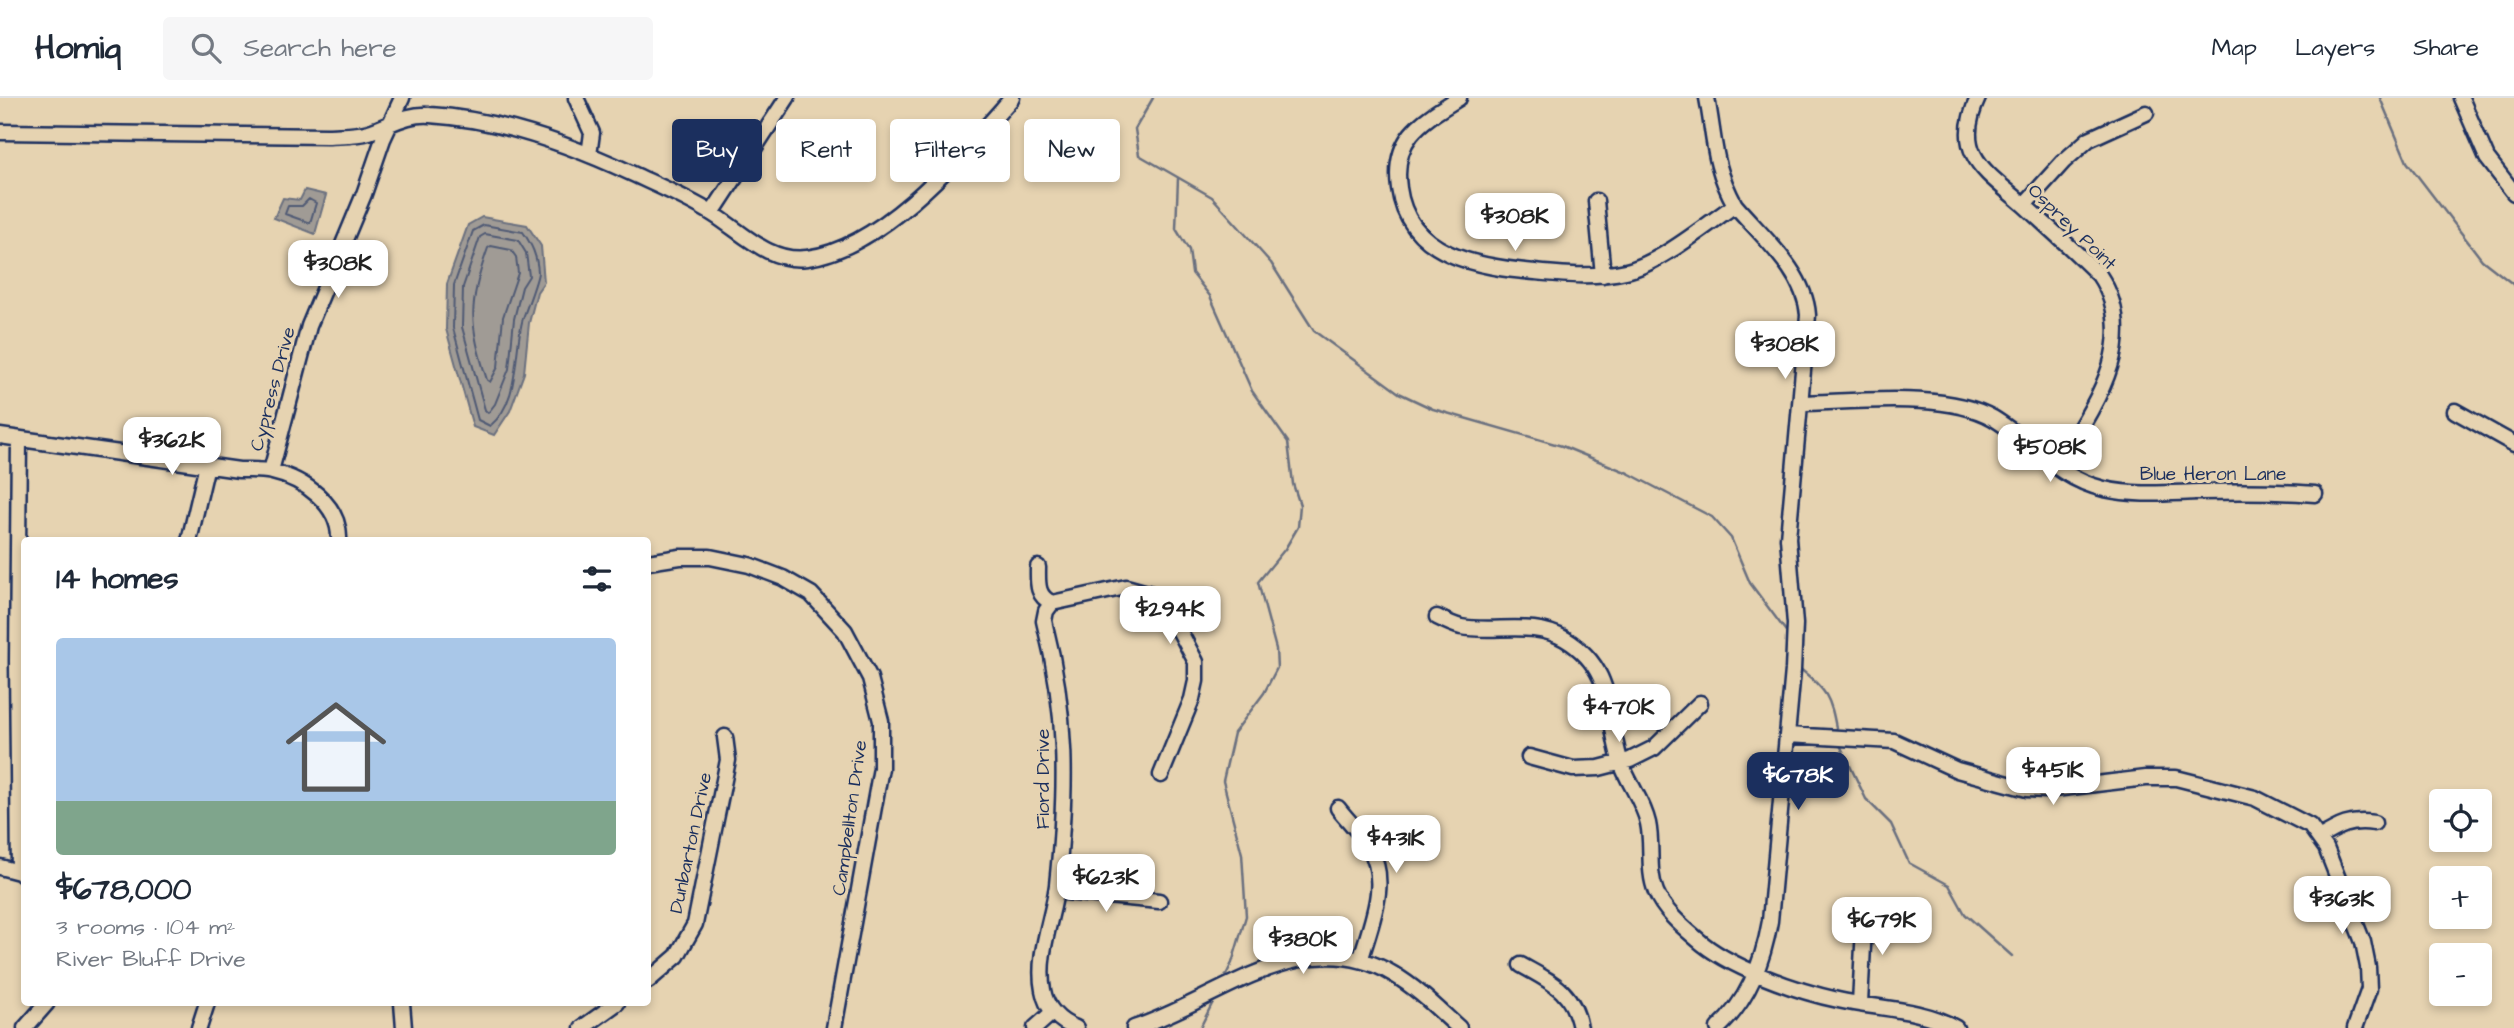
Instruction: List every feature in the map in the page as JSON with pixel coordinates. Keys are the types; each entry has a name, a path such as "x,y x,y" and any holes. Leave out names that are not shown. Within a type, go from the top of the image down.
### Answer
{"street":[{"name":"Cypress Drive","path":"271,471 309,326 402,98"},
{"path":"576,98 592,133 589,155"},
{"path":"712,213 787,98"},
{"path":"0,132 327,136 367,132 422,115 454,118 509,129 589,155 712,213 750,241 772,253 789,258 816,256 850,244 894,218 1012,98"},
{"path":"1459,98 1413,129 1400,155 1398,178 1401,204 1416,230 1443,250 1497,269 1589,277 1603,275 1627,271 1648,263 1735,205"},
{"path":"1707,98 1717,164 1735,205 1793,271 1806,296 1808,315 1789,515 1789,568 1795,624 1770,921 1756,972 1738,1007 1718,1028"},
{"name":"Osprey Point","path":"1978,98 1970,128 1975,156 1991,179 2024,205 2099,275 2108,289 2117,323 2113,362 2056,467"},
{"path":"2461,98 2471,115 2487,158 2514,193"},
{"path":"2024,205 2063,162 2089,139 2112,126 2146,113"},
{"path":"1596,201 1603,275"},
{"name":"Blue Heron Lane","path":"1800,403 1954,403 1994,418 2056,467 2092,485 2138,495 2202,492 2315,494"},
{"path":"2455,411 2514,444"},
{"path":"0,436 207,465 271,471 298,482 317,494 335,520 338,537"},
{"path":"19,439 21,712"},
{"path":"190,537 207,465"},
{"name":"Campbellton Drive","path":"651,562 680,557 710,557 749,565 783,578 811,594 845,631 870,678 881,721 881,768 834,1028"},
{"path":"1038,567 1039,590 1044,599 1052,603 1126,587 1151,594 1169,611 1196,662 1196,681 1192,699 1161,775"},
{"name":"Fiord Drive","path":"1052,603 1046,611 1044,621 1059,688 1065,749 1063,824 1056,891 1042,967 1043,990 1053,1012"},
{"path":"1437,617 1470,628 1543,630 1571,643 1594,666 1606,686 1621,762 1645,812 1650,835 1651,875 1661,902 1710,950 1734,964 1812,992 1923,1015 1956,1028"},
{"path":"1529,757 1573,769 1599,768 1638,757 1654,748 1700,703"},
{"path":"1787,736 1894,741 1957,770 2027,789 2046,790 2146,778 2176,778 2255,798 2309,826 2319,838 2363,943 2368,967 2368,989 2355,1028"},
{"name":"Dunbarton Drive","path":"651,978 677,956 695,924 728,760 725,737"},
{"path":"1338,808 1368,845 1378,874 1378,894 1361,958"},
{"path":"2319,838 2343,823 2374,823"},
{"path":"0,867 21,874"},
{"path":"1056,891 1158,901"},
{"path":"1860,1003 1865,908"},
{"path":"1140,1027 1292,960 1328,955 1361,958 1405,981 1459,1028"},
{"path":"1521,965 1560,989 1573,1005 1580,1028"},
{"path":"24,1028 44,1006"},
{"path":"199,1028 207,1006"},
{"path":"402,1006 404,1028"},
{"path":"582,1028 613,1006"},
{"path":"1035,1028 1053,1012 1065,1023 1076,1028"}],"water":[{"path":"305,190 326,195 315,234 274,218 283,198 300,200"},
{"path":"482,217 527,225 541,246 544,282 537,292 529,323 524,373 510,411 494,435 473,427 446,329 447,284 468,225"}],"waterway":[{"path":"1153,98 1135,129 1139,155 1212,197 1271,263 1314,331 1399,393 1433,409 1562,446 1628,473 1712,517 1731,538 1750,583 1788,634"},
{"path":"2380,98 2407,162 2482,260 2514,285"},
{"path":"1178,178 1176,229 1189,250 1192,273 1210,296 1252,391 1288,442 1293,484 1300,505 1298,527 1285,549 1258,582 1276,649 1277,668 1264,693 1234,733 1223,781 1242,854 1246,916 1232,963 1223,981"},
{"path":"1798,667 1826,695 1837,733"},
{"path":"1839,743 1866,799 1891,824 1909,863 1949,885 1965,914 2012,956"},
{"path":"1200,1028 1214,1000"}]}
